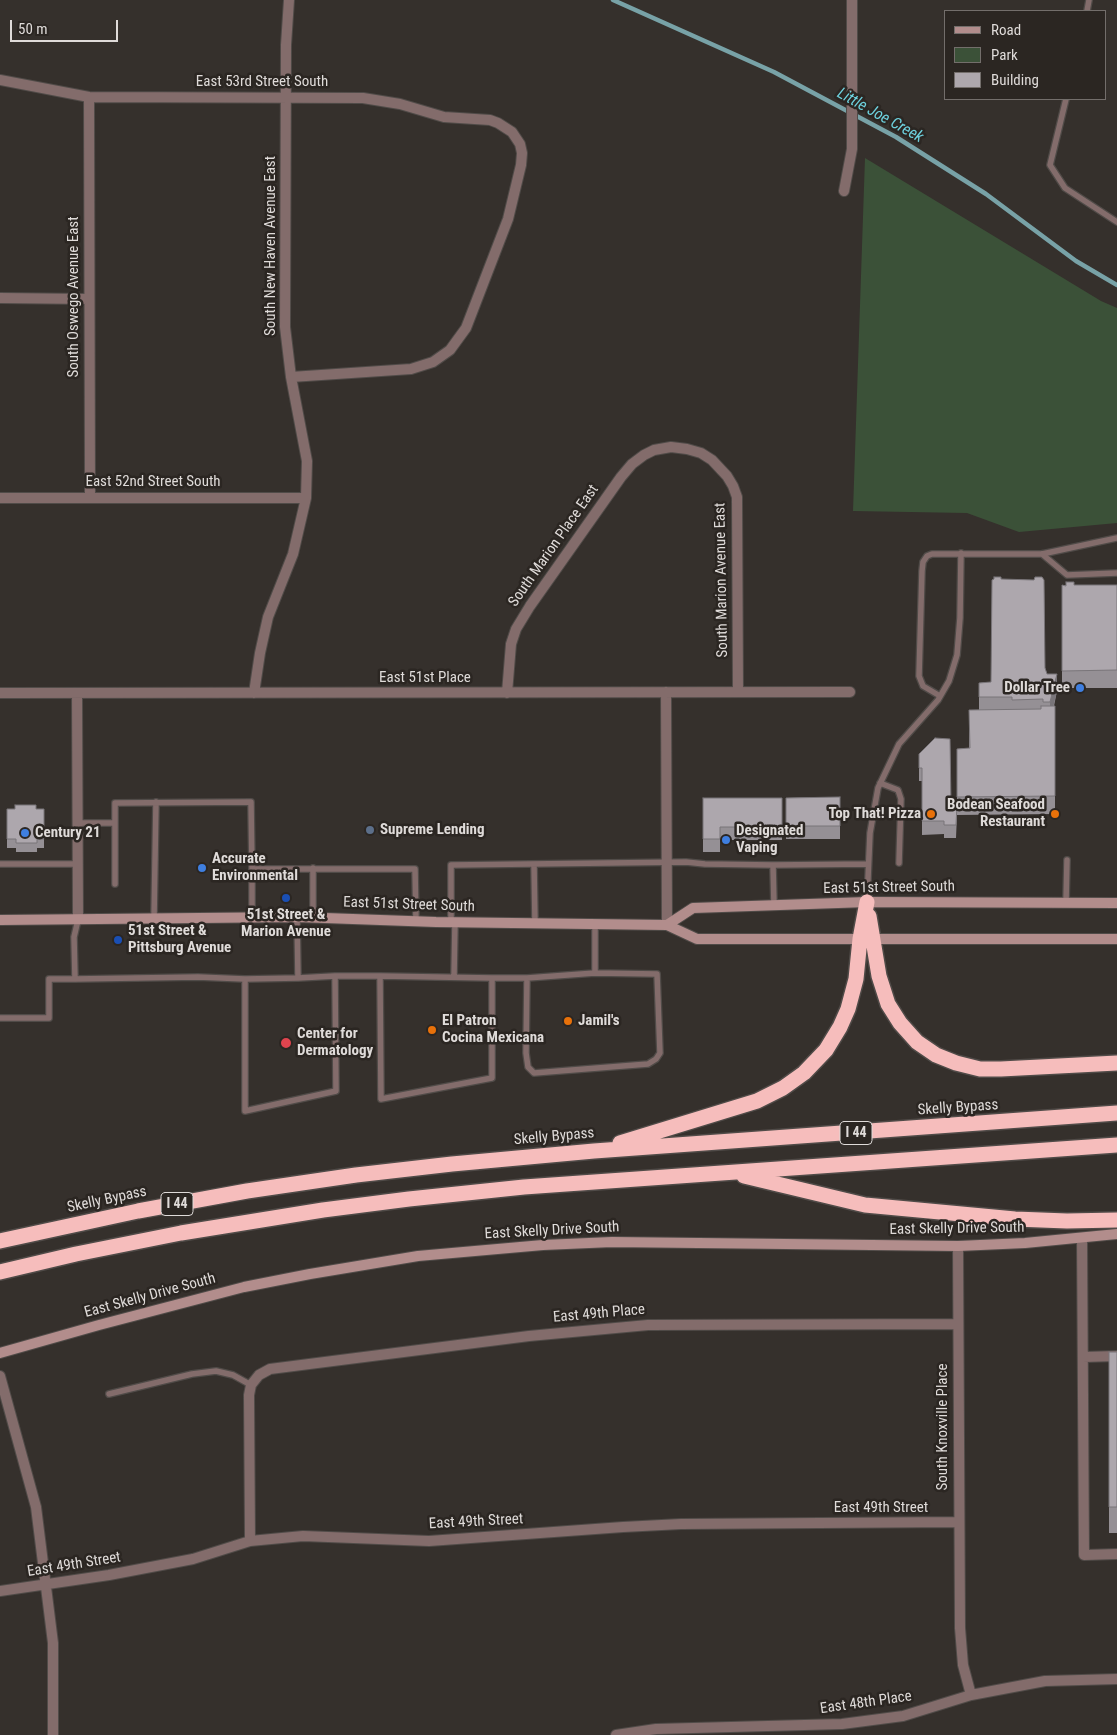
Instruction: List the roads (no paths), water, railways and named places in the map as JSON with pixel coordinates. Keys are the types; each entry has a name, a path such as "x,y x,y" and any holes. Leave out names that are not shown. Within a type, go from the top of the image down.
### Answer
{"highway":[{"path":"594,1151 758,1101 783,1088 804,1073 826,1050 848,1009 866,939 867,902"},
{"path":"866,939 888,1004 900,1023 916,1042 936,1055 956,1063 980,1069 1001,1070 1117,1063"},
{"name":"Skelly Bypass","path":"0,1241 138,1211 356,1175 594,1151 1117,1113"},
{"name":"I 44","path":"0,1272 76,1254 181,1233 323,1210 409,1199 515,1188 1117,1145"},
{"path":"728,1172 865,1205 1015,1219 1117,1220"}],"main road":[{"name":"East 51st Street South","path":"667,925 693,908 867,902 1117,902"},
{"name":"East 51st Street South","path":"0,920 312,917 453,922 667,925 697,939 1117,939"},
{"name":"East Skelly Drive South","path":"0,1352 244,1287 318,1272 418,1256 543,1244 612,1242 958,1246 1117,1234"}],"street":[{"name":"South New Haven Avenue East","path":"254,693 268,617 293,554 306,498 307,461 291,377 284,327 286,45 289,0"},
{"path":"844,191 852,149 852,0"},
{"name":"East 53rd Street South","path":"0,80 89,97 363,98 383,101 444,118 490,120 506,128 516,138 522,153 521,165 508,220 466,328 450,350 433,362 411,369 291,377"},
{"name":"South Oswego Avenue East","path":"89,97 90,497"},
{"path":"0,298 89,299"},
{"name":"South Marion Avenue East","path":"671,447 687,448 712,460 727,476 737,498 738,692"},
{"name":"South Marion Place East","path":"507,694 511,644 516,629 530,606 632,464 654,450 671,447"},
{"name":"East 52nd Street South","path":"0,498 306,498"},
{"path":"666,692 667,925"},
{"name":"East 51st Place","path":"0,694 850,692"},
{"path":"77,693 78,920"},
{"path":"1082,1238 1084,1555 1117,1554"},
{"name":"South Knoxville Place","path":"958,1246 960,1628 963,1665 971,1696"},
{"name":"East 49th Place","path":"251,1385 259,1375 270,1369 597,1328 704,1324 958,1324"},
{"path":"1083,1356 1117,1356"},
{"path":"0,1376 36,1507 53,1643 53,1735"},
{"path":"250,1541 249,1395 251,1385"},
{"name":"East 49th Street","path":"0,1591 109,1575 193,1559 250,1541 303,1536 429,1541 681,1524 958,1522"},
{"name":"East 48th Place","path":"616,1735 656,1730 777,1731 842,1724 903,1716 971,1696 1045,1681 1117,1679"}],"lane":[{"path":"1066,100 1050,165 1065,188 1117,222"},
{"path":"940,696 923,686 919,676 922,570 923,562 927,556 932,554 961,553 992,555 1042,554 1117,538"},
{"path":"867,902 870,833 878,788 899,744 940,696 949,681 957,655 960,618 961,553"},
{"path":"1042,554 1068,574 1117,573"},
{"path":"880,783 898,790 901,799 899,863"},
{"path":"154,918 156,802"},
{"path":"115,884 115,803 251,802 252,917"},
{"path":"78,823 115,823"},
{"path":"1066,860 1066,902"},
{"path":"454,977 451,865 686,862 773,865 868,864"},
{"path":"0,864 78,864"},
{"path":"534,864 535,923"},
{"path":"773,865 774,905"},
{"path":"252,868 415,869 416,921"},
{"path":"312,917 313,868"},
{"path":"298,917 298,978"},
{"path":"74,979 74,938 78,920"},
{"path":"595,924 595,973"},
{"path":"0,1018 49,1018 49,979 198,977 245,979 336,976 527,978 595,973 657,974 660,1053 648,1064 534,1073 528,1067 526,1053 527,978"},
{"path":"245,979 245,1111 336,1091 336,976"},
{"path":"380,976 381,1099 492,1078 492,978"},
{"path":"109,1394 192,1374 216,1371 233,1375 251,1385"}],"waterway":[{"name":"Little Joe Creek","path":"613,0 774,72 896,137 986,194 1076,261 1117,285"}],"place":[{"name":"Dollar Tree","path":"1080,688"},
{"name":"Top That! Pizza","path":"931,814"},
{"name":"Bodean Seafood Restaurant","path":"1055,814"},
{"name":"Supreme Lending","path":"370,830"},
{"name":"Century 21","path":"25,833"},
{"name":"Designated Vaping","path":"726,840"},
{"name":"Accurate Environmental","path":"202,868"},
{"name":"51st Street & Marion Avenue","path":"286,898"},
{"name":"51st Street & Pittsburg Avenue","path":"118,940"},
{"name":"Jamil's","path":"568,1021"},
{"name":"El Patron Cocina Mexicana","path":"432,1030"},
{"name":"Center for Dermatology","path":"286,1043"}]}
